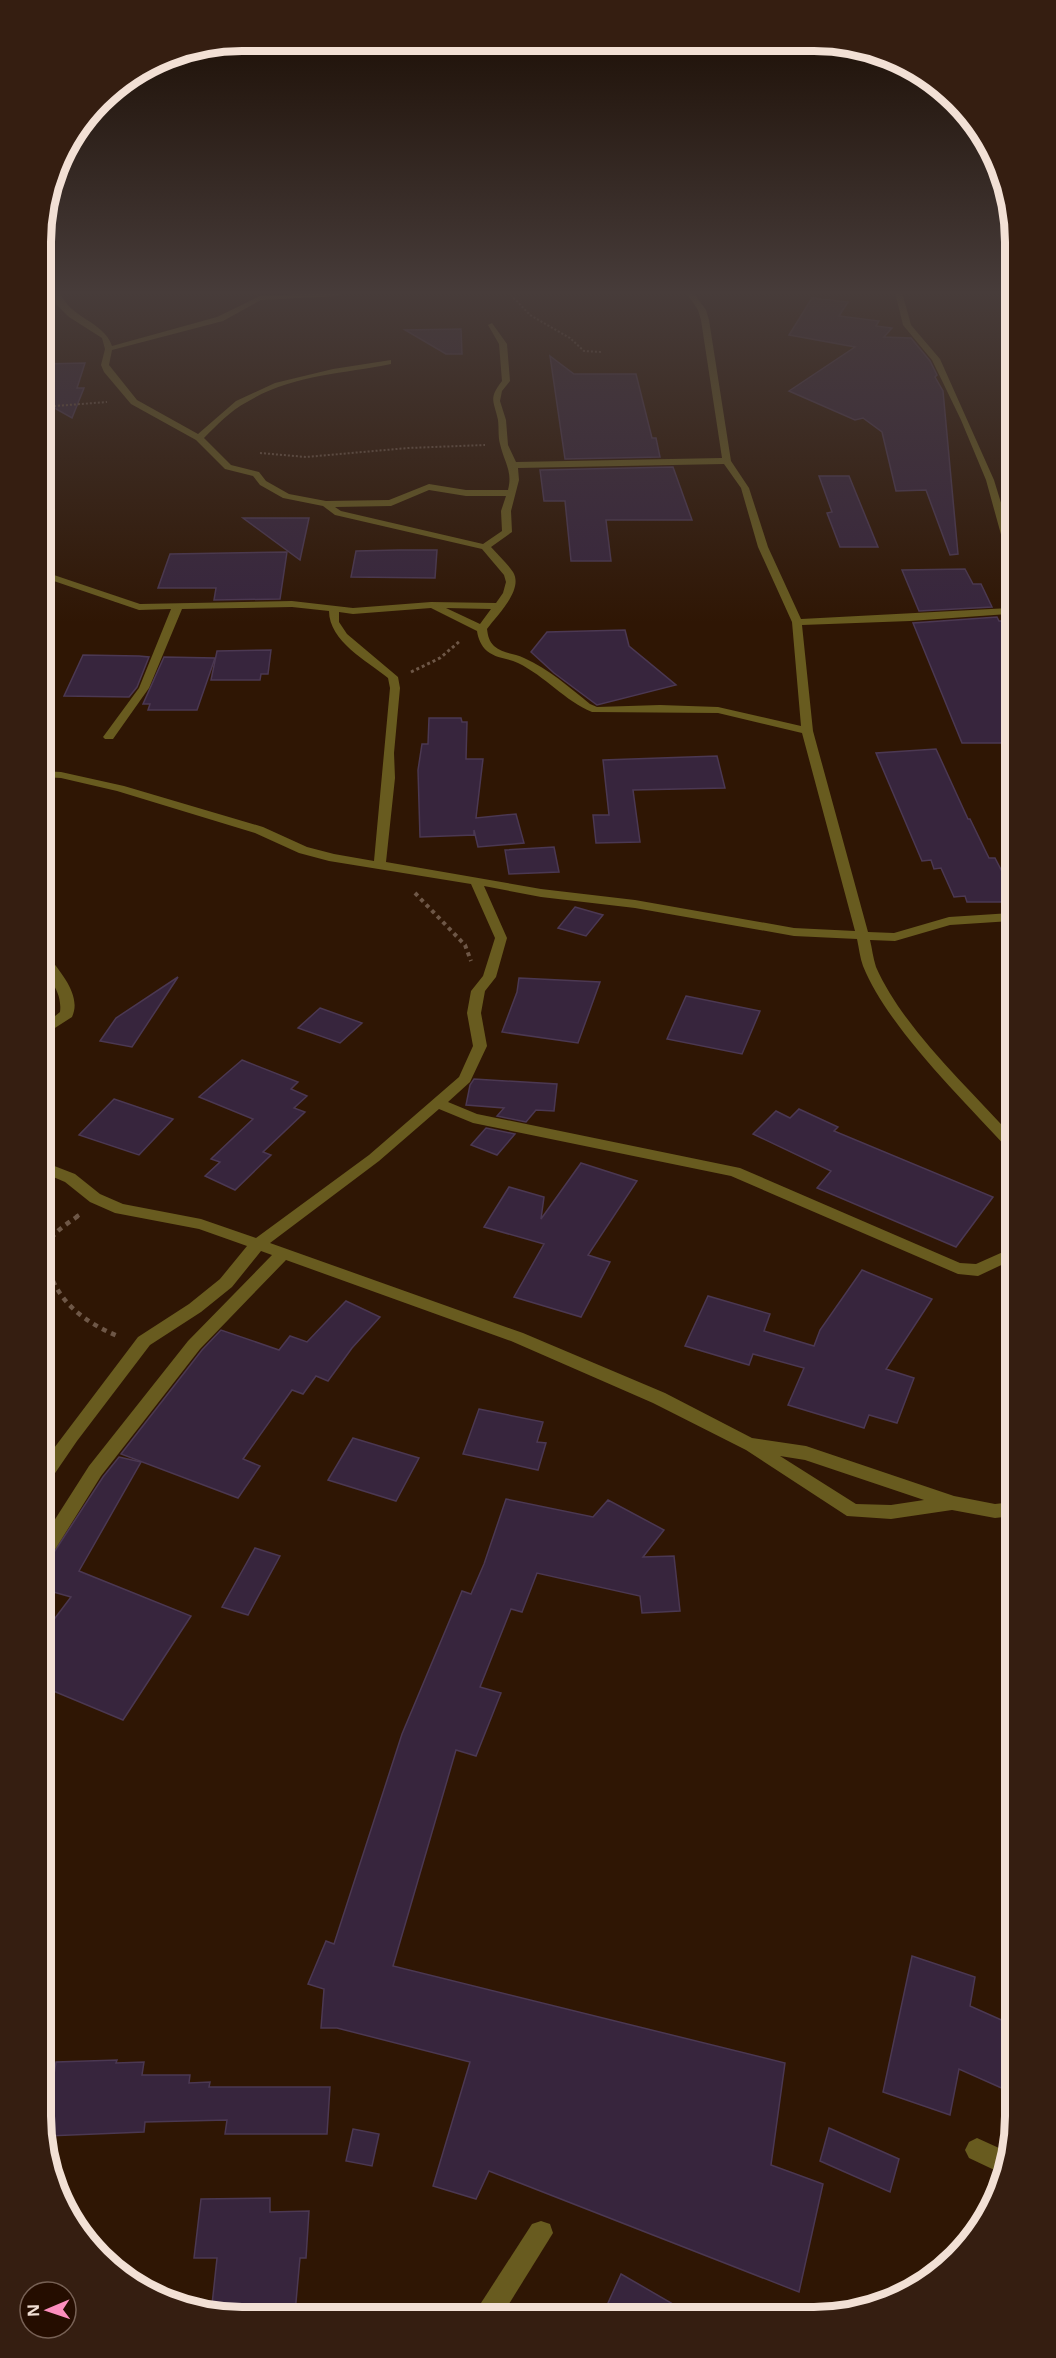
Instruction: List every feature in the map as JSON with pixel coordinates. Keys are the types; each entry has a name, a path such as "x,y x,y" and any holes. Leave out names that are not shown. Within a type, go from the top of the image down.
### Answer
{"street":[{"path":"134,402 199,438 228,467 256,474 270,488 293,499 326,504 391,502 429,487 466,493 512,493"},
{"path":"199,438 241,402"},
{"path":"485,547 507,532 507,512 512,493 513,465 504,445 502,420 496,402"},
{"path":"718,402 727,461 744,488 759,527 763,547 797,622 807,731 869,965 886,998 909,1030 1005,1137"},
{"path":"956,402 997,489 996,506 1005,534"},
{"path":"184,429 213,425"},
{"path":"513,465 727,461"},
{"path":"326,504 338,513 355,519 389,523 485,547 509,574 512,582 508,593 482,629 483,638 490,648 501,655 519,659 596,710 660,708 718,710 807,731"},
{"path":"51,577 139,607 292,604 334,610 431,605 498,606"},
{"path":"51,585 66,582"},
{"path":"431,605 482,629"},
{"path":"109,737 144,688 177,608"},
{"path":"334,610 334,622 343,636 393,677 395,688 380,865"},
{"path":"797,622 910,618 1005,611"},
{"path":"51,774 120,788 260,830 303,849 333,858 541,893 646,906 794,932 895,937 949,921 1005,916"},
{"path":"51,1465 144,1341 195,1308 226,1283 258,1244 374,1158 465,1079 480,1046 474,1012 478,991 489,977 501,938 476,882"},
{"path":"51,969 62,982 69,1002 67,1014 51,1026"},
{"path":"438,1103 473,1118 735,1172 958,1268 978,1270 1005,1256"},
{"path":"51,1170 70,1178 95,1198 120,1209 201,1224 517,1337 660,1398 749,1444 853,1511 891,1512 954,1503"},
{"path":"51,1541 94,1470 186,1354 284,1253"},
{"path":"749,1444 806,1453 954,1503 995,1510 1005,1509"},
{"path":"977,2150 999,2160"},
{"path":"493,2307 542,2233"}],"path":[{"path":"51,406 98,402"},
{"path":"250,451 279,456 320,458 424,447 504,445"},
{"path":"393,677 428,665 464,637 482,629"},
{"path":"380,865 410,888 465,945 478,991"},
{"path":"51,1240 95,1198"},
{"path":"51,1276 55,1289 71,1310 119,1337 144,1341"}],"building":[{"path":"51,402 78,402 72,418 51,406"},
{"path":"557,402 643,402 652,438 656,438 660,457 565,459"},
{"path":"814,402 944,402 958,554 950,555 926,490 896,491 882,432 863,418 855,420"},
{"path":"673,467 692,520 606,520 611,561 571,561 565,501 544,501 540,470"},
{"path":"819,476 849,476 878,547 840,547 827,513 832,512"},
{"path":"243,518 309,518 300,560"},
{"path":"437,550 435,578 351,577 356,551"},
{"path":"287,552 280,599 214,600 216,588 158,588 170,554"},
{"path":"965,569 973,584 981,584 992,607 919,611 902,570"},
{"path":"997,617 999,621 1003,621 1005,624 1005,743 962,743 913,623"},
{"path":"625,630 629,646 676,685 597,705 554,673 531,652 547,632"},
{"path":"271,650 268,674 261,674 260,680 211,680 217,651"},
{"path":"83,655 149,657 137,687 129,697 64,696"},
{"path":"164,657 215,658 197,710 148,710 150,704 143,704"},
{"path":"429,718 461,718 462,722 467,722 466,759 483,759 476,818 516,814 524,843 478,847 474,830 474,835 420,837 418,770 422,744 428,744"},
{"path":"936,749 968,819 989,858 995,858 1005,877 1005,902 967,902 965,896 954,897 941,868 934,869 931,860 922,861 876,753"},
{"path":"717,756 725,788 633,790 640,842 596,843 593,815 609,815 603,760"},
{"path":"554,847 559,872 509,874 505,850"},
{"path":"575,907 603,915 586,936 558,928"},
{"path":"178,977 132,1047 100,1041 116,1018"},
{"path":"519,978 600,982 578,1043 502,1032 517,992"},
{"path":"686,996 760,1011 742,1054 667,1039"},
{"path":"320,1008 362,1023 340,1043 298,1028"},
{"path":"242,1060 298,1082 291,1089 307,1096 294,1108 305,1112 263,1152 271,1155 235,1190 205,1176 220,1162 211,1159 253,1119 199,1097"},
{"path":"474,1079 557,1084 554,1111 536,1110 526,1122 497,1116 504,1108 466,1105 470,1085"},
{"path":"114,1099 173,1119 139,1155 79,1135"},
{"path":"799,1109 838,1127 834,1131 993,1197 956,1247 817,1188 831,1171 753,1134 776,1111 790,1118"},
{"path":"486,1128 515,1134 497,1155 471,1145"},
{"path":"581,1163 637,1181 588,1255 610,1262 581,1317 514,1297 544,1244 484,1227 509,1187 544,1197 541,1219"},
{"path":"862,1270 932,1299 886,1369 914,1378 897,1423 869,1415 864,1428 788,1405 804,1368 753,1354 749,1365 685,1346 708,1296 770,1314 764,1331 814,1346 820,1330"},
{"path":"346,1301 380,1317 352,1348 328,1381 316,1376 303,1394 292,1390 243,1459 260,1466 238,1498 121,1454 202,1350 221,1330 279,1350 290,1336 307,1342"},
{"path":"479,1409 543,1422 537,1442 546,1443 538,1470 463,1454"},
{"path":"353,1438 419,1458 396,1501 328,1480"},
{"path":"119,1457 141,1462 79,1571 191,1616 123,1720 51,1690 51,1623 71,1597 51,1591 51,1557 103,1477"},
{"path":"506,1499 593,1517 608,1500 664,1530 643,1557 674,1556 680,1611 642,1613 640,1596 537,1573 522,1612 511,1609 480,1687 501,1693 476,1756 456,1750 393,1966 785,2063 771,2165 823,2184 799,2292 489,2171 476,2199 433,2186 470,2062 337,2028 321,2028 324,1989 308,1984 326,1941 334,1944 402,1734 462,1591 471,1594 484,1564"},
{"path":"255,1548 280,1556 248,1615 222,1607"},
{"path":"912,1956 975,1977 970,2006 1005,2022 1005,2090 959,2069 950,2115 883,2092"},
{"path":"117,2060 116,2063 144,2062 142,2075 190,2075 189,2083 210,2082 209,2087 330,2087 327,2134 225,2134 227,2120 145,2122 144,2132 53,2136 51,2094 56,2062"},
{"path":"829,2128 899,2159 890,2192 820,2161"},
{"path":"353,2129 379,2134 372,2166 346,2161"},
{"path":"270,2198 270,2212 309,2211 306,2258 300,2258 296,2307 229,2307 212,2304 217,2258 194,2258 201,2199"},
{"path":"621,2274 678,2307 606,2307"}]}
